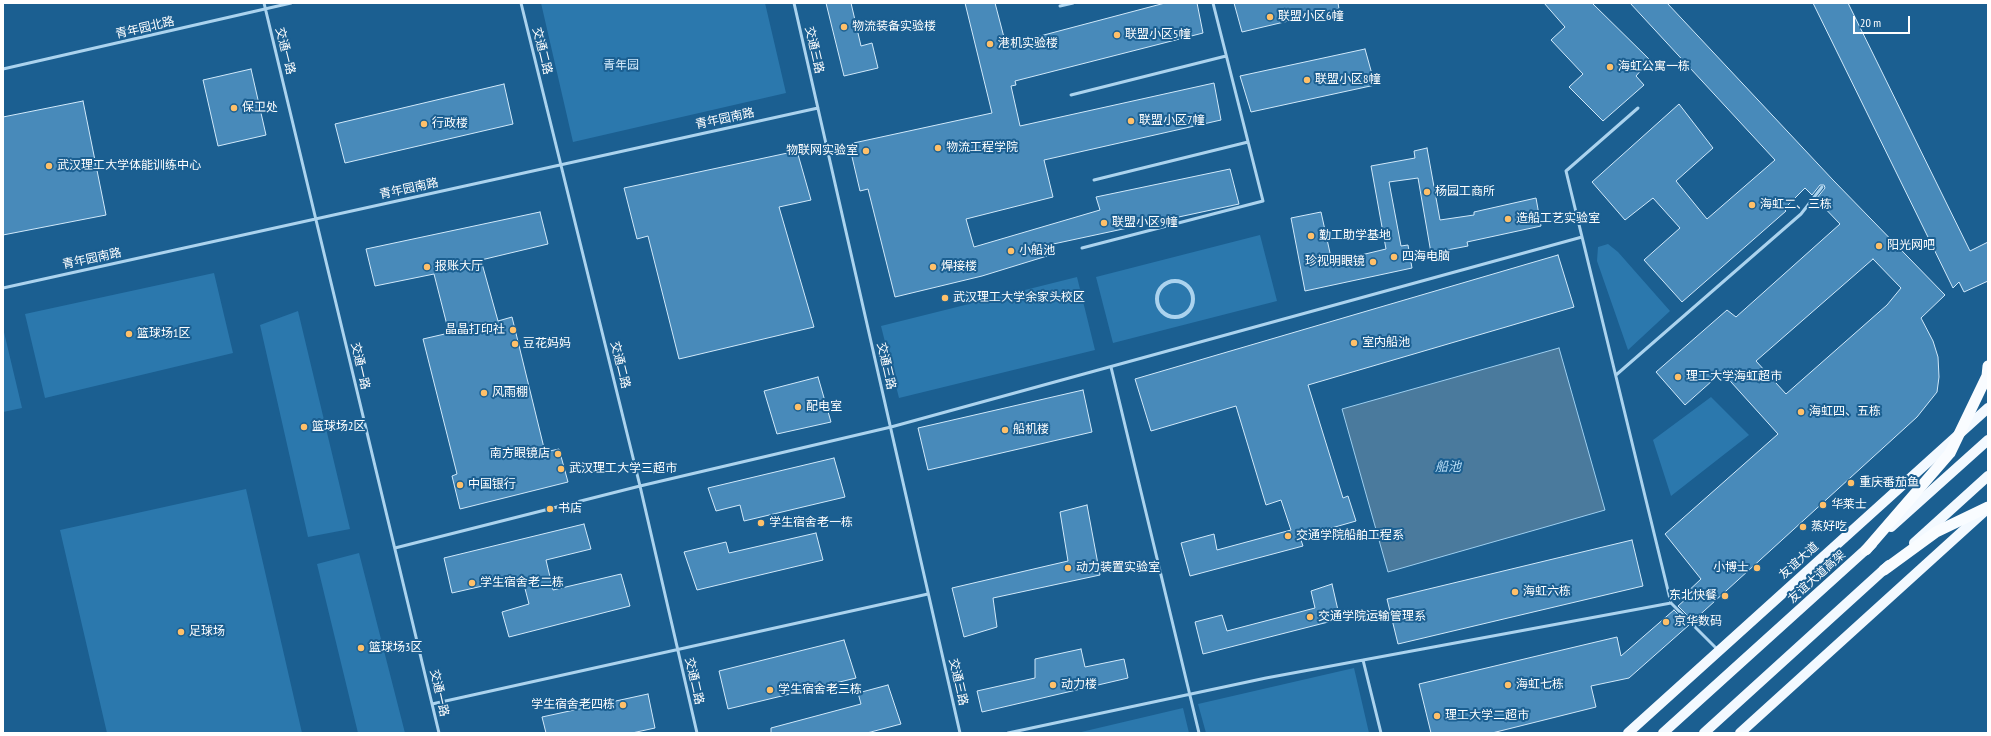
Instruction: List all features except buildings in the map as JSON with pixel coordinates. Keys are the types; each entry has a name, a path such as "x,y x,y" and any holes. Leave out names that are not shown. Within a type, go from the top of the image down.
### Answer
{"highway":[{"path":"1866,550 1950,453 1987,376 1988,366"},
{"path":"1884,570 1936,532 1988,508"}],"main road":[{"name":"友谊大道","path":"1628,733 1988,408"},
{"name":"友谊大道高架","path":"1662,733 1988,440"},
{"path":"1704,733 1988,476"},
{"path":"1740,733 1988,508"}],"street":[{"path":"1169,282 1180,282 1191,290 1193,300 1192,306 1184,314 1172,316 1164,313 1158,304 1157,296 1160,289 1169,282"}],"lane":[{"name":"交通一路","path":"264,3 439,733"},
{"name":"青年园北路","path":"3,69 266,10 291,3"},
{"name":"交通二路","path":"521,3 640,486 697,733"},
{"name":"交通三路","path":"794,3 960,733"},
{"path":"1060,6 1073,3"},
{"path":"1082,248 1263,201 1213,3"},
{"path":"1071,95 1226,56"},
{"name":"青年园南路","path":"3,288 818,108"},
{"path":"1638,108 1566,171 1671,603 1719,651"},
{"path":"1094,180 1248,142"},
{"path":"1616,375 1801,214 1822,187"},
{"path":"395,548 640,486 891,427 1582,237"},
{"path":"1111,367 1198,733"},
{"path":"432,704 928,594"},
{"path":"1008,733 1189,694 1671,603"},
{"path":"1364,660 1381,733"}],"green space":[{"name":"青年园","path":"541,3 765,3 786,93 573,142"},
{"path":"1260,235 1277,301 1113,343 1096,277"},
{"path":"1608,244 1618,252 1670,311 1628,350 1597,261 1598,247"},
{"name":"篮球场1区","path":"214,273 233,353 45,398 25,314"},
{"path":"1077,277 1095,350 899,398 881,326"},
{"name":"篮球场2区","path":"298,311 350,529 308,537 260,325"},
{"path":"3,328 22,408 3,412"},
{"path":"1711,397 1749,435 1671,496 1653,440"},
{"name":"足球场","path":"246,489 302,733 107,733 60,530"},
{"name":"篮球场3区","path":"359,553 405,733 358,733 317,564"},
{"path":"1354,668 1369,733 1206,733 1198,704"},
{"path":"1183,708 1189,733 1077,733"}],"water":[{"name":"船池","path":"1559,348 1605,510 1388,572 1342,409"}],"place":[{"name":"联盟小区6幢","path":"1270,17"},
{"name":"物流装备实验楼","path":"844,27"},
{"name":"联盟小区5幢","path":"1117,35"},
{"name":"港机实验楼","path":"990,44"},
{"name":"海虹公寓一栋","path":"1610,67"},
{"name":"联盟小区8幢","path":"1307,80"},
{"name":"保卫处","path":"234,108"},
{"name":"联盟小区7幢","path":"1131,121"},
{"name":"行政楼","path":"424,124"},
{"name":"物流工程学院","path":"938,148"},
{"name":"物联网实验室","path":"866,151"},
{"name":"武汉理工大学体能训练中心","path":"49,166"},
{"name":"杨园工商所","path":"1427,192"},
{"name":"海虹二、三栋","path":"1752,205"},
{"name":"造船工艺实验室","path":"1508,219"},
{"name":"联盟小区9幢","path":"1104,223"},
{"name":"勤工助学基地","path":"1311,236"},
{"name":"阳光网吧","path":"1879,246"},
{"name":"小船池","path":"1011,251"},
{"name":"四海电脑","path":"1394,257"},
{"name":"珍视明眼镜","path":"1373,262"},
{"name":"报账大厅","path":"427,267"},
{"name":"焊接楼","path":"933,267"},
{"name":"武汉理工大学余家头校区","path":"945,298"},
{"name":"晶晶打印社","path":"513,330"},
{"name":"篮球场1区","path":"129,334"},
{"name":"室内船池","path":"1354,343"},
{"name":"豆花妈妈","path":"515,344"},
{"name":"理工大学海虹超市","path":"1678,377"},
{"name":"风雨棚","path":"484,393"},
{"name":"配电室","path":"798,407"},
{"name":"海虹四、五栋","path":"1801,412"},
{"name":"篮球场2区","path":"304,427"},
{"name":"船机楼","path":"1005,430"},
{"name":"南方眼镜店","path":"558,454"},
{"name":"武汉理工大学三超市","path":"561,469"},
{"name":"重庆番茄鱼","path":"1851,483"},
{"name":"中国银行","path":"460,485"},
{"name":"华莱士","path":"1823,505"},
{"name":"书店","path":"550,509"},
{"name":"学生宿舍老一栋","path":"761,523"},
{"name":"蒸好吃","path":"1803,527"},
{"name":"交通学院船舶工程系","path":"1288,536"},
{"name":"动力装置实验室","path":"1068,568"},
{"name":"小博士","path":"1757,568"},
{"name":"学生宿舍老二栋","path":"472,583"},
{"name":"海虹六栋","path":"1515,592"},
{"name":"东北快餐","path":"1725,596"},
{"name":"交通学院运输管理系","path":"1310,617"},
{"name":"京华数码","path":"1666,622"},
{"name":"足球场","path":"181,632"},
{"name":"篮球场3区","path":"361,648"},
{"name":"动力楼","path":"1053,685"},
{"name":"海虹七栋","path":"1508,685"},
{"name":"学生宿舍老三栋","path":"770,690"},
{"name":"学生宿舍老四栋","path":"623,705"},
{"name":"理工大学二超市","path":"1437,716"}]}
